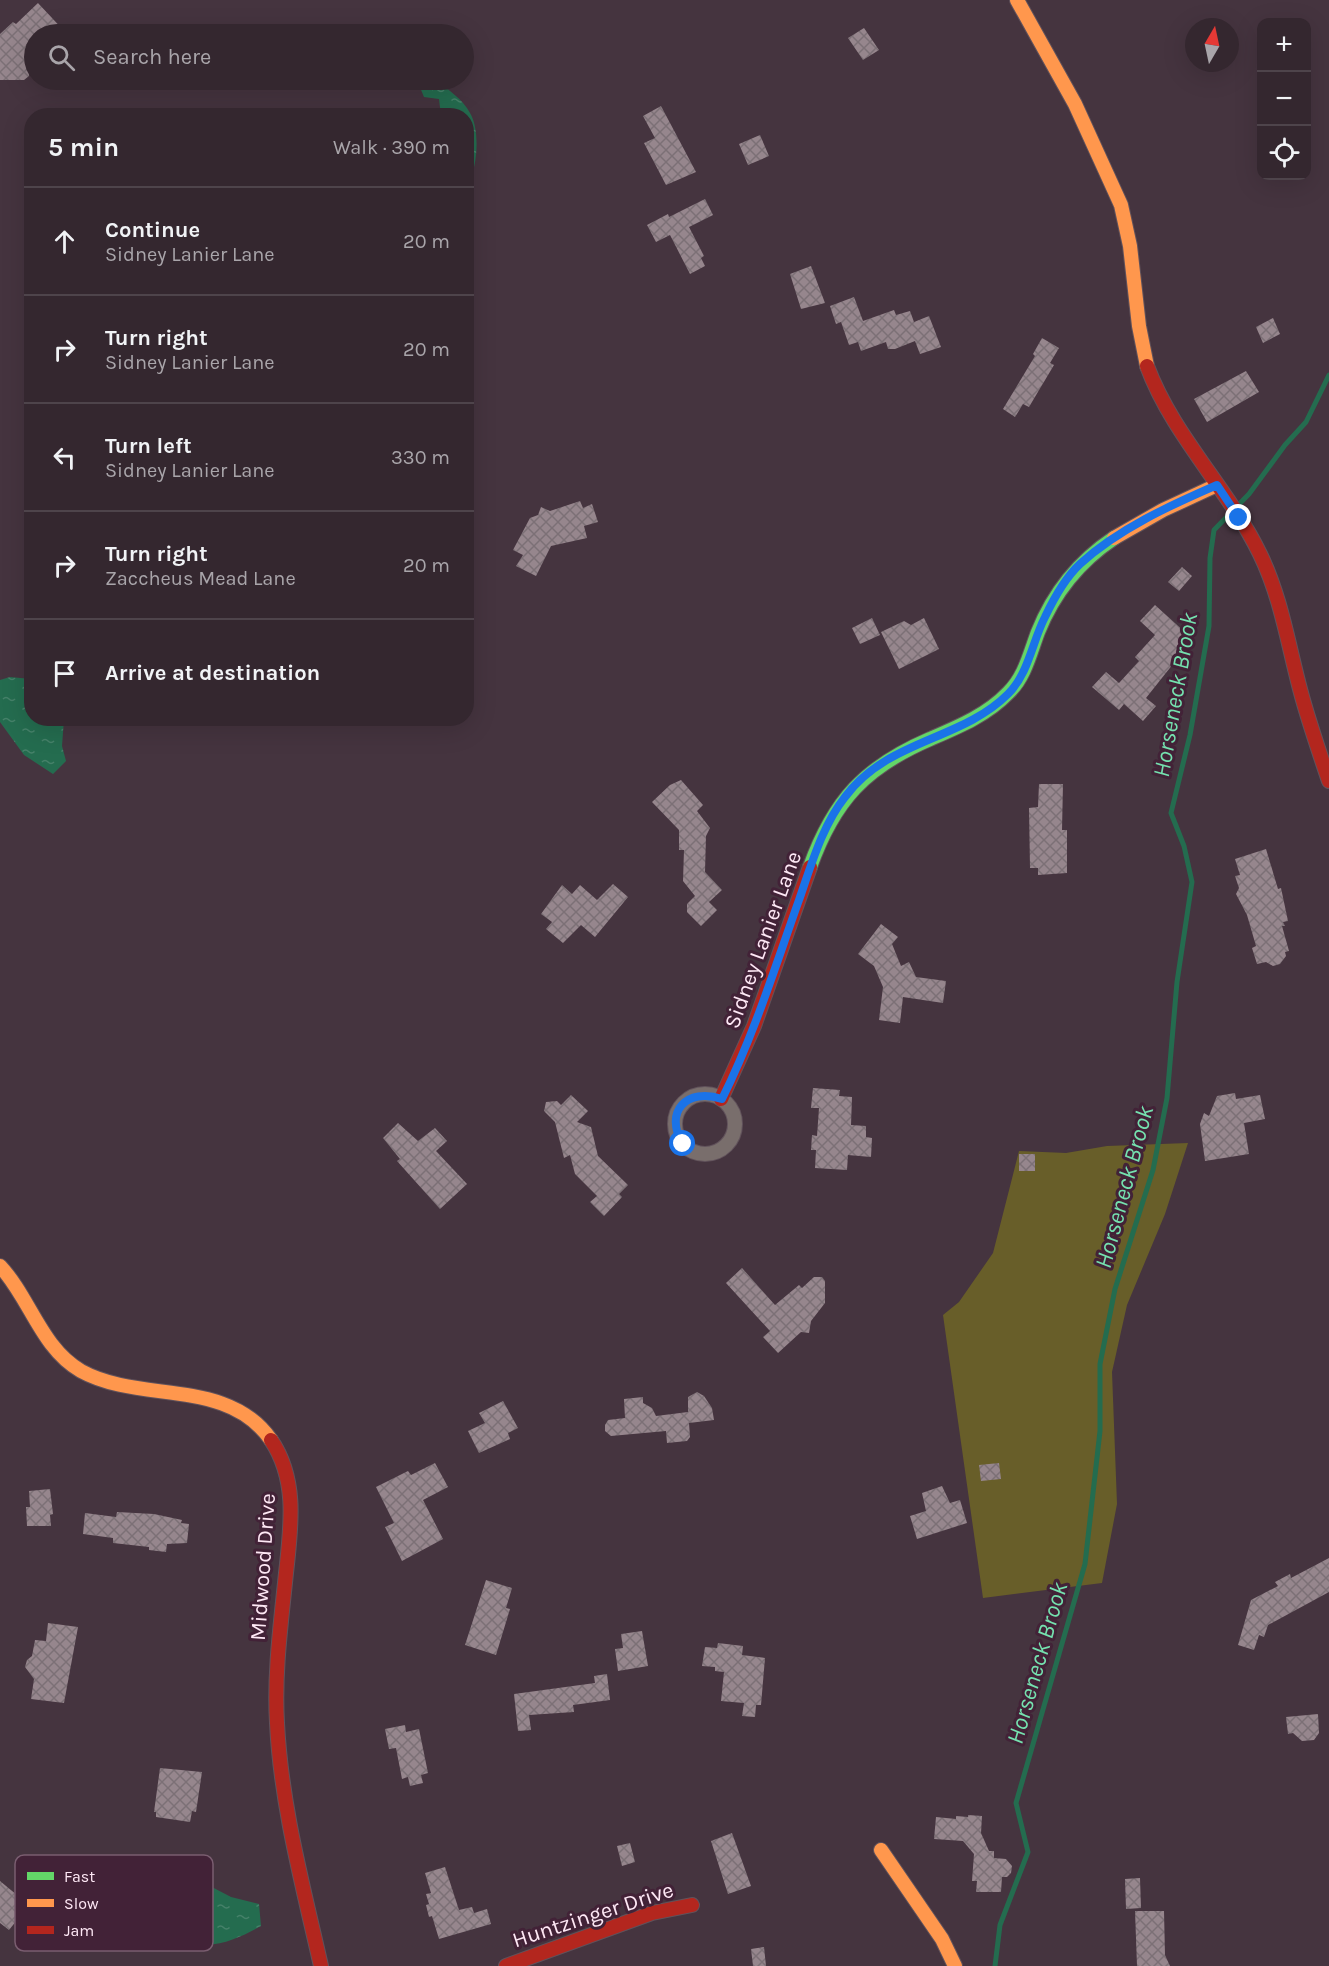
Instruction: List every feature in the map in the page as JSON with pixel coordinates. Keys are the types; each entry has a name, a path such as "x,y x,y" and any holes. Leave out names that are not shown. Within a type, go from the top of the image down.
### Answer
{"street":[{"path":"1017,0 1042,41 1112,181 1127,225 1136,271 1144,354 1151,378 1174,423 1221,490 1264,561 1282,608 1297,679 1329,781"},
{"name":"Sidney Lanier Lane","path":"722,1099 744,1056 819,844 845,796 882,760 978,718 1009,693 1026,667 1043,619 1061,588 1079,565 1106,543 1184,500 1221,490"},
{"path":"708,1094 722,1099 734,1116 734,1132 729,1141 717,1151 704,1154 689,1149 677,1134 675,1121 679,1109 688,1099 698,1095 708,1094"},
{"name":"Midwood Drive","path":"0,1266 14,1281 48,1339 81,1371 109,1382 195,1397 232,1407 258,1424 273,1443 283,1462 289,1485 291,1516 278,1657 277,1723 283,1791 321,1966"},
{"path":"881,1850 942,1939 955,1966"},
{"name":"Huntzinger Drive","path":"506,1966 652,1913 692,1905"}],"shaded area":[{"path":"1188,1143 1165,1214 1127,1305 1112,1372 1117,1504 1102,1583 983,1598 943,1315 959,1302 993,1253 1019,1151 1066,1153 1107,1146"}],"water":[{"path":"421,90 448,90 467,108 440,108 439,99 424,97"},
{"path":"474,124 476,138 474,168"},
{"path":"10,677 24,678 24,726 63,726 62,746 66,761 53,774 24,755 0,722 0,680"},
{"path":"213,1888 231,1897 259,1904 261,1926 232,1940 213,1944"}],"building":[{"path":"38,3 58,24 24,24 24,80 0,80 0,34 13,22 16,24"},
{"path":"864,28 879,50 863,60 848,38"},
{"path":"661,106 696,172 666,185 644,143 655,138 643,116"},
{"path":"760,135 769,156 748,165 739,144"},
{"path":"705,199 713,215 689,227 704,256 701,258 705,266 690,274 670,235 656,242 647,225"},
{"path":"811,266 825,303 801,309 790,274"},
{"path":"854,297 863,321 894,310 896,315 910,311 914,322 929,316 941,347 920,354 915,341 895,349 888,349 886,342 861,351 858,342 849,345 841,322 836,324 830,306"},
{"path":"1273,318 1280,334 1263,343 1256,327"},
{"path":"1042,338 1059,348 1050,363 1054,365 1029,407 1023,404 1015,417 1003,409 1035,356 1033,354"},
{"path":"1246,371 1259,392 1207,422 1194,399"},
{"path":"580,501 583,508 592,504 598,522 584,526 587,538 551,546 536,576 516,566 523,555 513,550 530,518 538,515 541,507 550,511"},
{"path":"1182,567 1192,576 1179,591 1168,582"},
{"path":"1155,605 1186,633 1178,642 1185,649 1146,698 1156,706 1143,721 1124,704 1119,710 1092,687 1106,672 1119,683 1139,661 1135,657 1155,635 1140,621"},
{"path":"872,618 880,635 860,644 852,628"},
{"path":"924,618 939,649 899,669 881,632 904,621 911,625"},
{"path":"681,780 703,805 697,811 710,828 706,836 705,872 722,890 709,902 717,910 701,926 687,912 687,904 695,896 683,881 684,850 679,850 679,830 652,802 670,785"},
{"path":"1039,784 1063,784 1062,830 1067,830 1067,873 1038,875 1038,868 1030,868 1029,808 1038,807"},
{"path":"1266,849 1278,889 1281,888 1288,921 1283,922 1285,926 1282,926 1289,951 1285,952 1286,956 1280,964 1273,966 1266,962 1257,964 1252,948 1256,946 1247,915 1236,894 1239,888 1235,876 1240,875 1235,859"},
{"path":"613,884 628,897 595,937 581,925 563,943 546,929 552,922 541,914 562,885 572,894 580,885 597,900"},
{"path":"881,924 898,937 892,944 901,966 909,962 916,977 946,981 943,1003 903,997 900,1023 879,1020 883,987 874,966 858,954"},
{"path":"813,1088 840,1090 839,1096 852,1097 851,1125 866,1126 866,1137 872,1138 871,1157 848,1155 847,1170 815,1168 816,1150 811,1150 812,1135 817,1136 819,1108 811,1108"},
{"path":"1235,1093 1236,1099 1260,1095 1265,1119 1244,1123 1249,1154 1205,1161 1200,1124 1204,1113 1209,1116 1217,1096"},
{"path":"571,1095 588,1111 577,1122 591,1127 598,1156 628,1185 619,1194 622,1197 604,1216 590,1202 597,1196 575,1174 570,1155 564,1158 555,1122 544,1111 546,1102 557,1101 561,1105"},
{"path":"398,1123 418,1141 435,1128 447,1141 436,1151 467,1184 440,1209 397,1161 400,1159 383,1138"},
{"path":"1019,1154 1035,1154 1035,1171 1019,1171"},
{"path":"742,1268 775,1305 799,1285 802,1288 814,1277 822,1277 825,1281 825,1303 811,1321 809,1333 801,1332 778,1353 763,1337 770,1331 726,1283"},
{"path":"697,1392 704,1396 712,1408 714,1420 689,1423 690,1437 687,1441 667,1443 666,1431 611,1436 605,1431 608,1420 625,1418 624,1399 643,1397 643,1403 652,1408 656,1416 688,1412 688,1397"},
{"path":"503,1401 518,1428 508,1433 510,1439 479,1453 468,1431 485,1423 479,1413"},
{"path":"435,1463 448,1487 423,1500 443,1539 402,1561 385,1527 394,1523 376,1487 408,1471 411,1475"},
{"path":"999,1463 1001,1479 981,1481 979,1465"},
{"path":"942,1486 950,1503 960,1500 967,1523 917,1539 910,1516 926,1511 922,1493"},
{"path":"50,1489 53,1514 50,1515 51,1526 27,1526 26,1507 30,1507 29,1491"},
{"path":"117,1512 154,1514 182,1520 181,1523 189,1524 187,1543 167,1544 166,1552 149,1550 149,1547 113,1543 113,1538 83,1534 85,1513 116,1517"},
{"path":"1329,1558 1329,1592 1268,1625 1264,1637 1259,1635 1254,1650 1238,1645 1251,1600 1278,1586 1275,1582 1290,1574 1291,1578"},
{"path":"486,1580 512,1588 506,1608 510,1609 496,1655 465,1645"},
{"path":"48,1623 78,1627 64,1703 31,1699 34,1679 25,1667 27,1660 32,1656 35,1640 46,1641"},
{"path":"642,1631 648,1666 618,1671 615,1649 623,1648 621,1634"},
{"path":"718,1643 743,1646 742,1655 765,1658 761,1705 756,1705 755,1717 742,1716 744,1703 721,1701 724,1672 715,1671 715,1667 702,1666 705,1647 717,1648"},
{"path":"607,1674 610,1700 573,1705 574,1712 529,1715 531,1730 518,1731 514,1694 595,1683 594,1676"},
{"path":"1318,1714 1319,1733 1314,1740 1302,1741 1293,1733 1288,1734 1286,1717"},
{"path":"405,1725 406,1732 419,1729 428,1773 421,1775 423,1783 410,1786 408,1777 402,1779 396,1748 389,1749 385,1729"},
{"path":"160,1768 202,1772 196,1812 192,1811 190,1822 156,1817 156,1812 154,1812"},
{"path":"968,1815 982,1816 981,1833 989,1851 994,1851 994,1858 1006,1859 1012,1866 1011,1873 1007,1877 1002,1877 1001,1892 976,1892 977,1881 972,1881 974,1854 963,1841 934,1839 936,1817 956,1819 956,1816 968,1817"},
{"path":"732,1833 751,1886 728,1894 711,1841"},
{"path":"630,1843 635,1862 622,1866 617,1846"},
{"path":"445,1867 459,1910 472,1907 474,1913 487,1909 491,1924 439,1939 426,1905 429,1904 426,1894 431,1893 425,1873"},
{"path":"1140,1878 1141,1908 1126,1909 1125,1879"},
{"path":"0,1881 15,1893 15,1922 9,1930 0,1923"},
{"path":"1135,1911 1164,1911 1165,1955 1170,1966 1137,1966"},
{"path":"764,1947 766,1966 753,1966 751,1949"}],"waterway":[{"name":"Horseneck Brook","path":"995,1966 1000,1925 1028,1852 1016,1803 1085,1564 1100,1431 1100,1364 1115,1289 1153,1170 1167,1098 1177,982 1192,882 1184,846 1171,813 1190,735 1209,626 1210,558 1214,530 1249,494 1285,445 1306,422 1329,375"}],"traffic: fast":[{"path":"810,867 819,843 841,804 870,774 907,750 981,714 1000,701 1014,687 1023,672 1044,617 1068,579 1089,557 1114,538"}],"traffic: slow":[{"path":"1017,0 1075,104 1121,205 1130,246 1139,326 1147,366"},
{"path":"1114,538 1163,510 1217,485"},
{"path":"0,1266 56,1349 81,1371 105,1381 207,1399 231,1407 253,1420 271,1440"},
{"path":"881,1850 942,1939 955,1966"}],"traffic: jam":[{"path":"1147,366 1171,416 1247,530 1260,554 1279,604 1306,712 1329,781"},
{"path":"721,1099 754,1026 810,867"},
{"path":"271,1440 280,1455 285,1471 289,1488 291,1521 277,1667 276,1704 279,1754 288,1815 321,1966"},
{"path":"506,1966 652,1913 692,1905"}],"route":[{"path":"683,1144 677,1134 675,1121 679,1109 688,1099 698,1095 708,1094 722,1099 744,1056 819,844 845,796 882,760 978,718 1009,693 1026,667 1043,619 1061,588 1079,565 1106,543 1184,500 1217,485 1239,518"}]}
